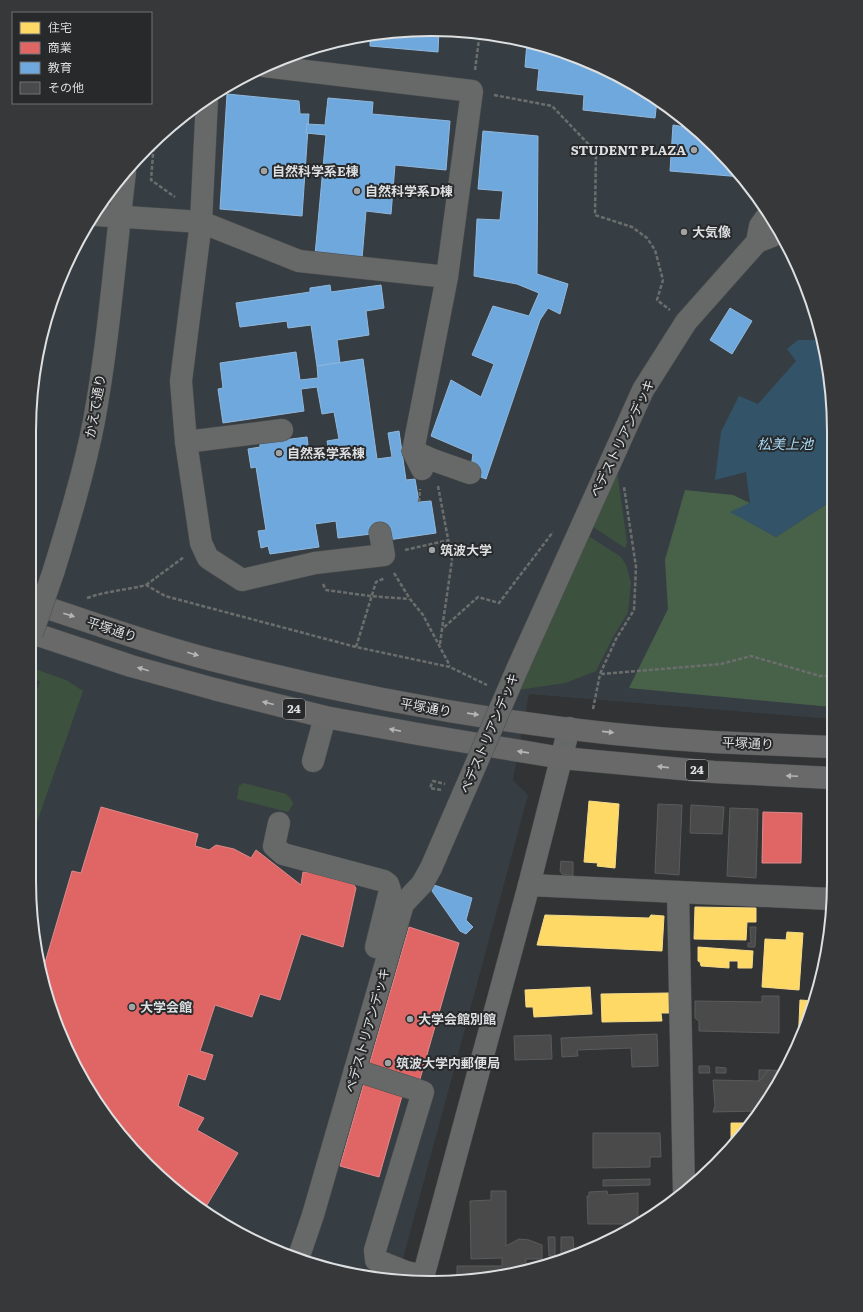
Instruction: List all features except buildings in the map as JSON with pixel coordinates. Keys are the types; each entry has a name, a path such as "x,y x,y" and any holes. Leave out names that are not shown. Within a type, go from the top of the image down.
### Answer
{"main road":[{"name":"平塚通り","path":"36,604 141,639 227,664 427,707 569,728 712,742 827,747"},
{"name":"24","path":"36,634 131,666 199,685 325,716 418,734 562,758 714,772 827,778"}],"street":[{"path":"277,68 472,91 423,460 470,473"},
{"path":"207,107 201,222 181,382 186,442 201,543 208,558 242,580 315,564 384,555 380,533"},
{"name":"かえで通り","path":"36,622 54,570 82,479 94,420 103,358 124,184"},
{"path":"101,215 201,222 299,261 447,278"},
{"name":"ペデストリアンデッキ","path":"757,242 760,226 765,219"},
{"name":"ペデストリアンデッキ","path":"300,1254 313,1215 355,1070 383,949 403,904 422,884 431,868 583,520 643,390 686,322 757,242 774,234"},
{"path":"186,442 282,430"},
{"path":"313,761 325,716"},
{"path":"424,1276 529,885 569,728"},
{"path":"279,823 274,846 284,854 384,881 388,884 390,890 383,949 333,1101 345,1104"},
{"path":"529,885 826,899"},
{"path":"678,892 684,1185"},
{"path":"355,1070 422,1092 375,1250 376,1260 414,1275"}],"path":[{"path":"479,39 472,91 552,106 596,152 595,215 632,227 647,238 655,250 663,280 658,300 686,322"},
{"path":"153,151 151,180 177,199"},
{"path":"423,460 449,540 452,560 440,644"},
{"path":"593,713 600,674 616,640 634,610 636,594 636,567 621,466 610,462"},
{"path":"442,629 478,598 499,603 554,532 561,526 583,520"},
{"path":"449,540 384,555 410,599 423,615 440,644 450,667"},
{"path":"84,600 99,593 124,591 146,586 201,543"},
{"path":"315,564 326,590 370,596 410,599"},
{"path":"356,647 370,596 376,582 395,575"},
{"path":"146,586 165,596 356,647 450,667 481,681 490,687"},
{"path":"600,674 720,664 751,656 820,676 827,676"}],"shaded area":[{"name":"筑波大学","path":"432,36 483,39 534,49 559,57 583,66 629,89 672,118 692,134 729,171 745,191 774,234 786,257 797,280 814,329 824,380 827,432 827,719 529,694 513,780 528,795 399,1274 380,1273 329,1263 280,1246 257,1235 234,1223 191,1194 171,1178 134,1141 103,1100 89,1078 66,1032 49,983 39,932 36,880 36,432 39,380 49,329 66,280 89,234 118,191 134,171 171,134 212,103 234,89 280,66 329,49 380,39 406,37"}],"green space":[{"path":"617,470 627,543 625,548 592,526"},
{"path":"685,490 733,495 750,503 731,512 776,537 827,504 827,707 629,688 668,609 665,560"},
{"path":"590,537 621,557 626,565 631,583 628,612 596,671 565,683 518,690 585,542"},
{"path":"36,669 66,680 83,691 36,825 36,694 40,681 36,680"},
{"path":"243,783 286,794 291,799 293,804 288,812 237,799 239,786"}],"water":[{"name":"松美上池","path":"798,340 816,340 824,380 826,406 827,504 776,537 730,512 750,503 746,472 715,480 721,432 739,396 758,404 796,361 787,349"}],"place":[{"name":"STUDENT PLAZA","path":"694,150"},
{"name":"自然科学系E棟","path":"264,171"},
{"name":"自然科学系D棟","path":"357,191"},
{"name":"大気像","path":"684,232"},
{"name":"自然系学系棟","path":"279,453"},
{"name":"筑波大学","path":"432,550"},
{"name":"大学会館","path":"132,1007"},
{"name":"大学会館別館","path":"410,1019"},
{"name":"筑波大学内郵便局","path":"388,1063"}]}
